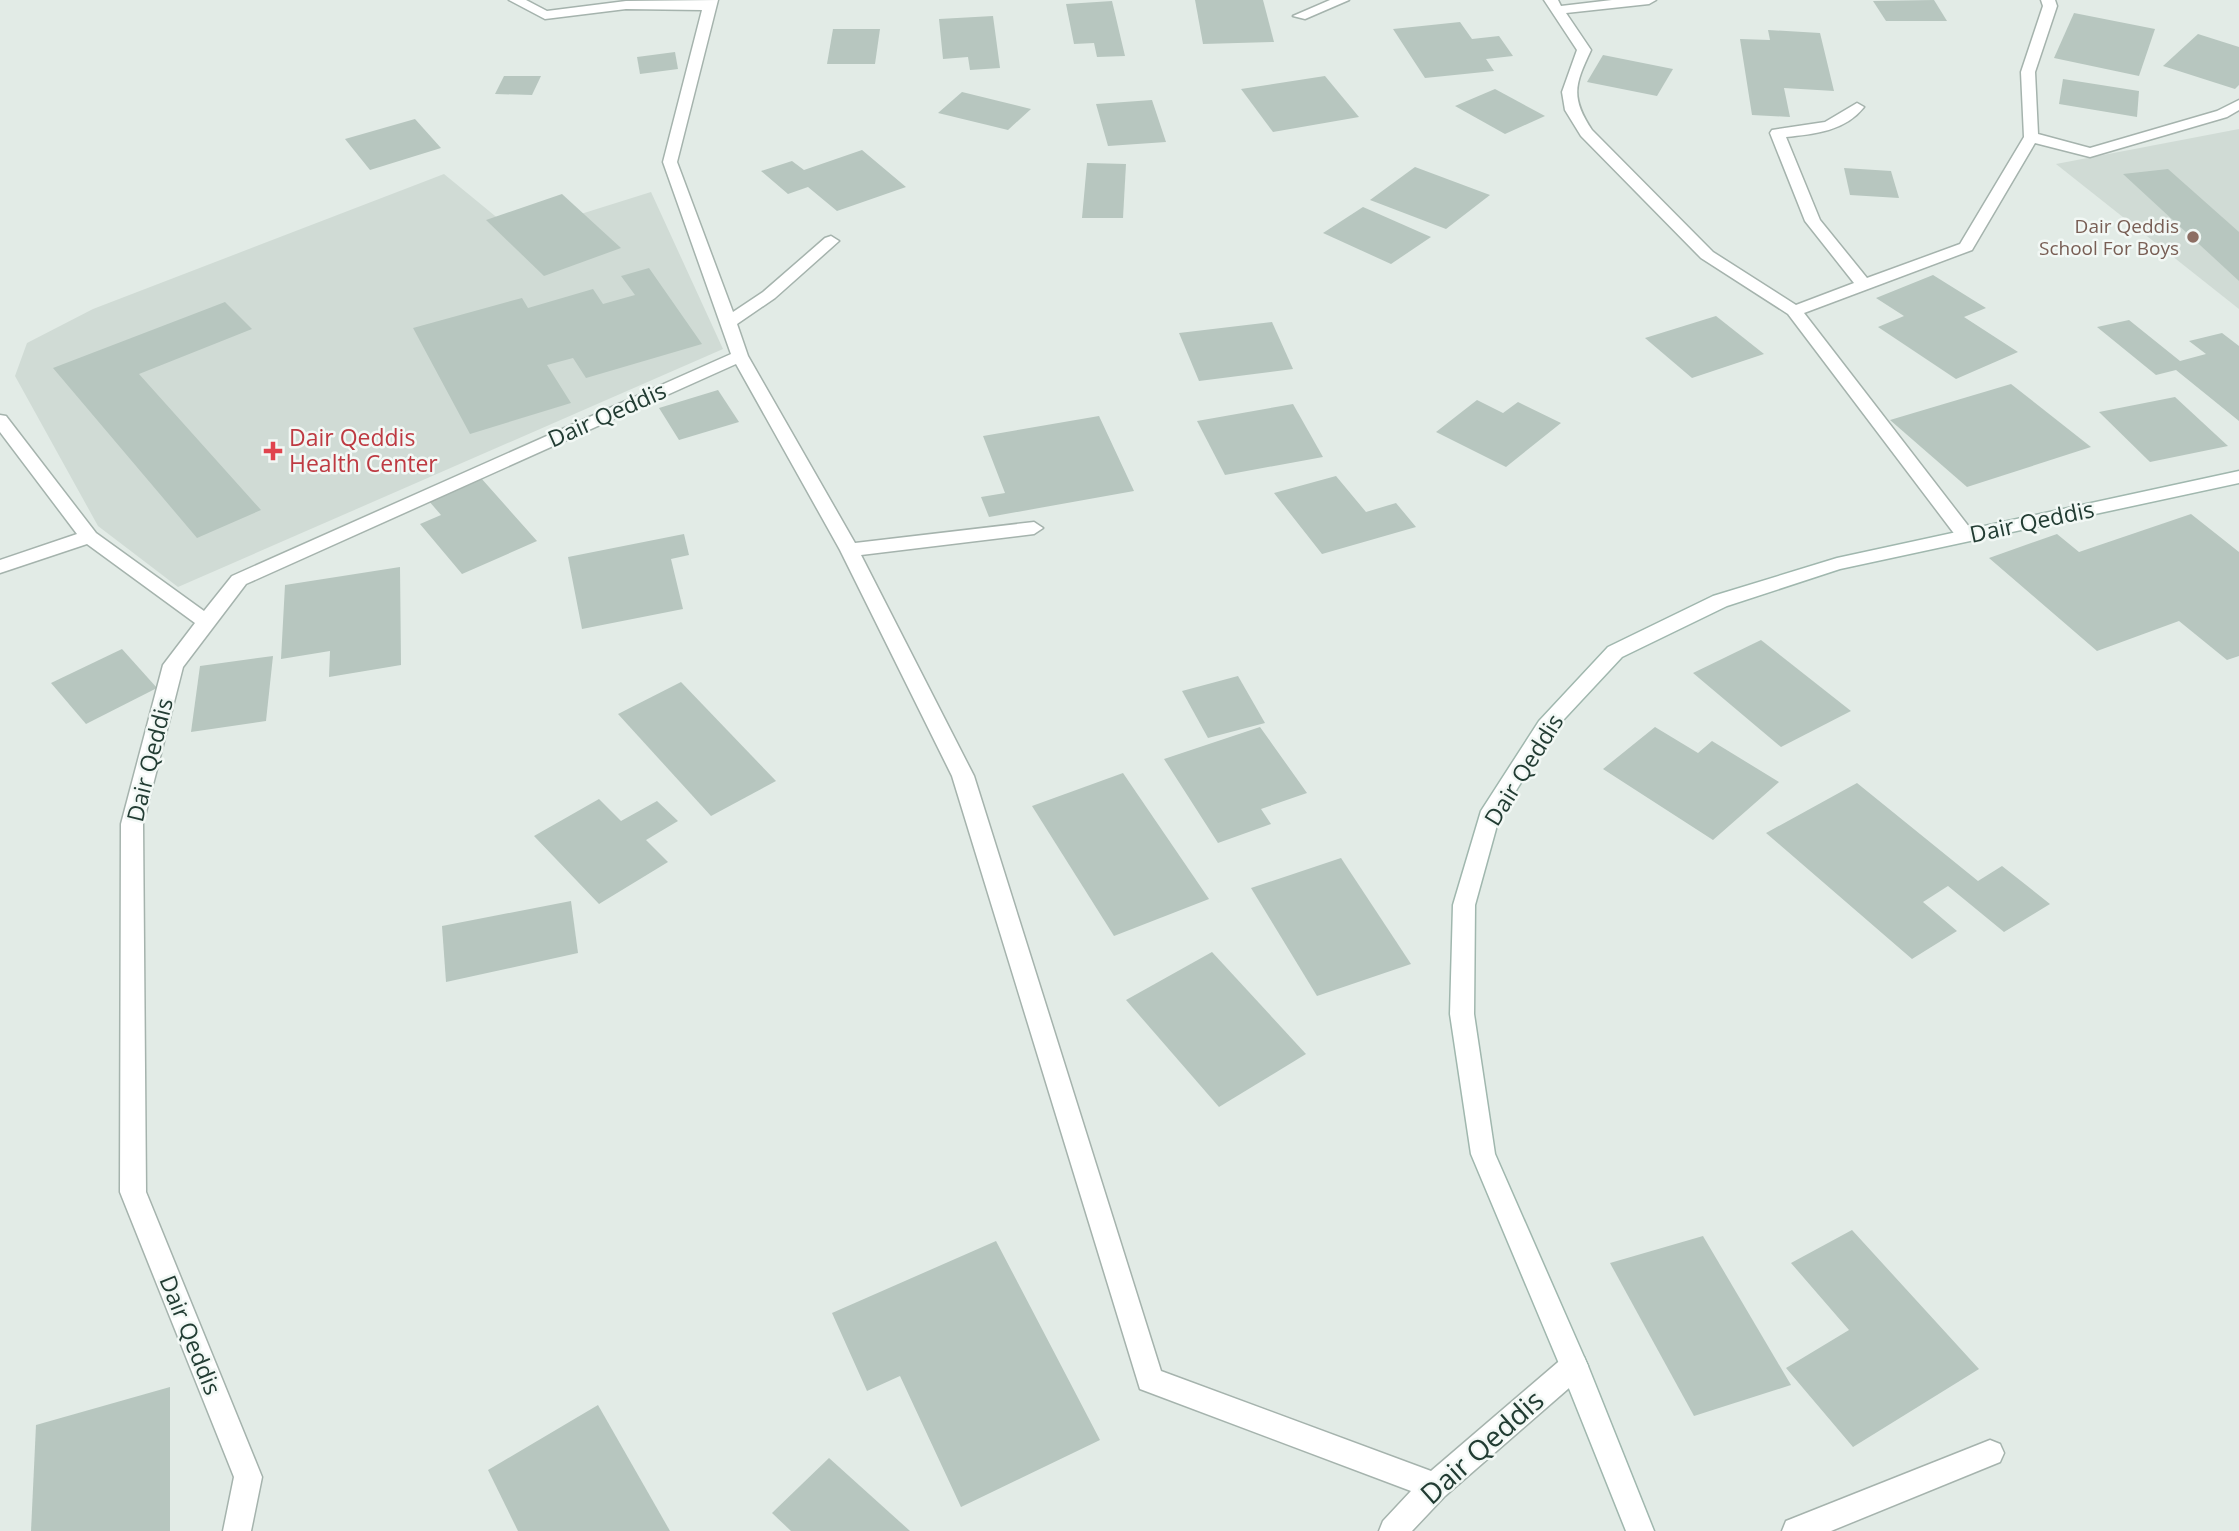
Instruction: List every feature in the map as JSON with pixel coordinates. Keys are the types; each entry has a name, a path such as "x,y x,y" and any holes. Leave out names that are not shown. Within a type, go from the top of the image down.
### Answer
{"street":[{"path":"516,0 545,15 626,5 710,3 670,162 740,356 849,551 963,776 1150,1380 1435,1486"},
{"path":"1300,16 1342,0"},
{"path":"1554,5 1649,0"},
{"path":"1794,311 1966,247 2031,137 2028,72 2050,6 2049,0"},
{"path":"1554,5 1584,50 1568,85 1570,109 1586,133 1707,255 1794,311 1966,536"},
{"path":"2031,137 2090,153 2222,114 2239,104"},
{"path":"1857,107 1844,121 1822,128 1777,133 1813,221 1864,285"},
{"path":"728,323 769,295 831,241"},
{"name":"Dair Qeddis","path":"237,1531 248,1477 133,1192 132,824 173,665 239,580 740,356"},
{"path":"0,419 89,537 206,622"},
{"name":"Dair Qeddis","path":"1640,1531 1574,1366 1483,1154 1462,1014 1464,905 1489,817 1546,726 1615,652 1720,601 1837,565 2239,477"},
{"path":"849,551 1034,528"},
{"path":"0,567 89,537"},
{"name":"Dair Qeddis","path":"1393,1531 1435,1486 1574,1366"},
{"path":"1796,1531 1990,1453"}],"shaded area":[{"name":"Dair Qeddis School For Boys","path":"2239,129 2239,309 2056,164"},
{"name":"Dair Qeddis Health Center","path":"444,174 517,234 651,192 723,349 178,587 98,526 15,376 27,343 93,309"}],"building":[{"path":"1195,0 1263,0 1274,42 1203,44"},
{"path":"1934,0 1947,21 1886,21 1873,1"},
{"path":"1112,1 1125,56 1097,57 1094,43 1074,44 1066,4"},
{"path":"2074,13 2155,29 2139,76 2054,58"},
{"path":"993,16 1000,68 970,70 968,57 943,59 939,19"},
{"path":"1460,22 1472,39 1499,36 1513,56 1486,59 1494,71 1425,78 1393,29"},
{"path":"833,29 880,29 875,64 827,64"},
{"path":"1768,30 1820,33 1834,91 1784,88 1790,117 1752,115 1740,39 1770,40"},
{"path":"2198,34 2239,47 2239,85 2235,89 2163,66"},
{"path":"675,52 678,69 640,74 637,57"},
{"path":"1603,55 1673,69 1657,96 1587,82"},
{"path":"504,76 541,76 532,95 495,94"},
{"path":"1325,76 1359,117 1273,132 1241,89"},
{"path":"2063,79 2139,91 2137,117 2059,104"},
{"path":"1495,89 1545,116 1505,134 1455,106"},
{"path":"962,92 1031,109 1008,130 938,113"},
{"path":"1152,100 1166,142 1108,146 1096,104"},
{"path":"415,119 441,148 370,170 345,139"},
{"path":"862,150 906,187 837,211 808,187 788,194 761,171 792,161 804,170"},
{"path":"1087,163 1126,164 1123,218 1082,218"},
{"path":"1415,167 1490,195 1446,229 1370,200"},
{"path":"1844,168 1891,171 1899,198 1850,195"},
{"path":"2168,169 2239,232 2239,281 2123,174"},
{"path":"562,194 621,248 544,276 486,220"},
{"path":"1363,207 1431,237 1391,264 1323,233"},
{"path":"649,268 702,344 586,378 573,358 547,365 571,403 470,434 413,328 522,298 528,308 593,289 603,304 635,295 621,276"},
{"path":"1933,275 1986,308 1964,317 2018,352 1956,379 1878,327 1904,316 1876,298"},
{"path":"225,302 252,329 139,374 261,510 197,538 53,368"},
{"path":"1716,316 1764,354 1692,378 1645,338"},
{"path":"2129,320 2180,361 2206,354 2189,341 2222,333 2239,346 2239,421 2176,370 2156,375 2097,327"},
{"path":"1272,322 1293,369 1199,381 1179,333"},
{"path":"2011,384 2091,447 1967,487 1890,420"},
{"path":"718,390 739,422 679,440 659,408"},
{"path":"2175,397 2228,446 2150,462 2099,412"},
{"path":"1477,400 1503,413 1518,402 1561,423 1506,467 1436,432"},
{"path":"1293,404 1323,457 1225,475 1197,421"},
{"path":"1099,416 1134,491 989,517 981,497 1005,493 983,436"},
{"path":"1336,476 1366,512 1396,503 1416,527 1322,554 1274,493"},
{"path":"481,478 537,541 462,574 420,524 441,515 428,500"},
{"path":"2191,514 2239,552 2239,656 2227,660 2179,621 2097,651 1989,558 2057,534 2079,552"},
{"path":"684,534 689,555 671,559 683,609 582,629 568,557"},
{"path":"400,567 401,665 329,677 330,651 281,659 285,585"},
{"path":"1761,640 1851,711 1781,747 1693,673"},
{"path":"122,649 157,688 86,724 51,683"},
{"path":"273,656 266,721 191,732 200,666"},
{"path":"1238,676 1265,723 1208,738 1182,691"},
{"path":"681,682 776,781 711,816 618,714"},
{"path":"1260,727 1307,793 1261,809 1271,824 1218,843 1164,759"},
{"path":"1655,727 1698,753 1712,741 1779,782 1713,840 1603,769"},
{"path":"1123,773 1209,899 1114,936 1032,806"},
{"path":"1857,783 1978,881 2002,866 2050,904 2004,932 1948,886 1923,902 1957,931 1912,959 1766,833"},
{"path":"599,799 621,821 657,801 678,821 646,840 668,862 599,904 534,836"},
{"path":"1341,858 1411,964 1317,996 1251,888"},
{"path":"571,901 578,953 446,982 442,926"},
{"path":"1212,952 1306,1054 1219,1107 1126,1000"},
{"path":"1852,1230 1979,1369 1853,1447 1786,1368 1849,1330 1791,1263"},
{"path":"1703,1236 1791,1385 1694,1416 1610,1263"},
{"path":"996,1241 1100,1440 961,1507 900,1376 867,1391 832,1313"},
{"path":"170,1387 170,1531 31,1531 36,1425"},
{"path":"598,1405 670,1531 518,1531 488,1470"},
{"path":"829,1458 910,1531 791,1531 772,1513"}],"place":[{"name":"Dair Qeddis School For Boys","path":"2193,237"},
{"name":"Dair Qeddis Health Center","path":"273,451"}]}
